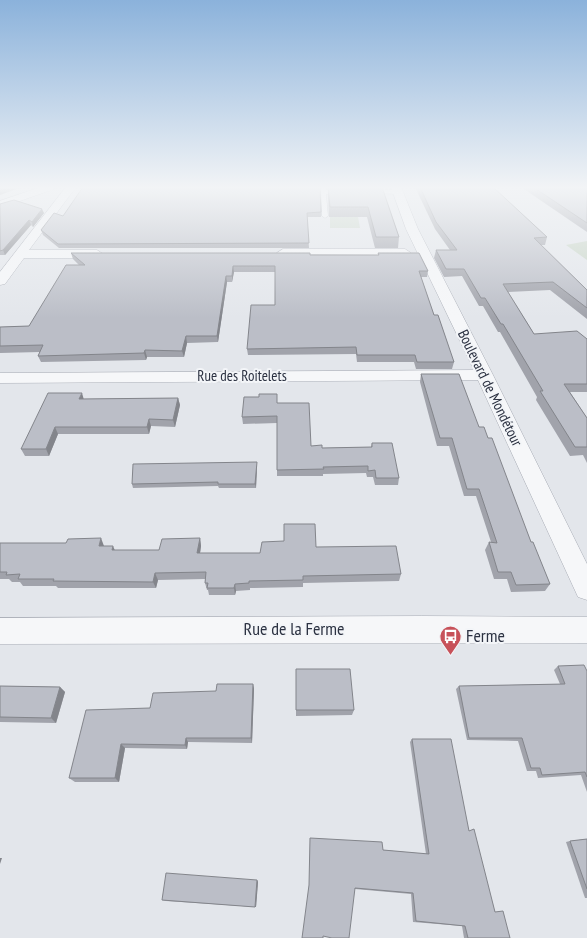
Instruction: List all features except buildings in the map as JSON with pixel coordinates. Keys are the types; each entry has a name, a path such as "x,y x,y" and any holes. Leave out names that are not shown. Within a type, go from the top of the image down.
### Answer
{"street":[{"path":"0,281 38,231"},
{"name":"Boulevard de Mondétour","path":"413,231 485,375 587,589"},
{"path":"272,253 424,253"},
{"path":"21,254 107,254"},
{"name":"Rue des Roitelets","path":"0,378 485,375"},
{"name":"Rue de la Ferme","path":"0,631 422,629 587,630"}],"green space":[{"path":"587,241 587,260 566,245"}],"place":[{"name":"Ferme","path":"450,656"}]}
